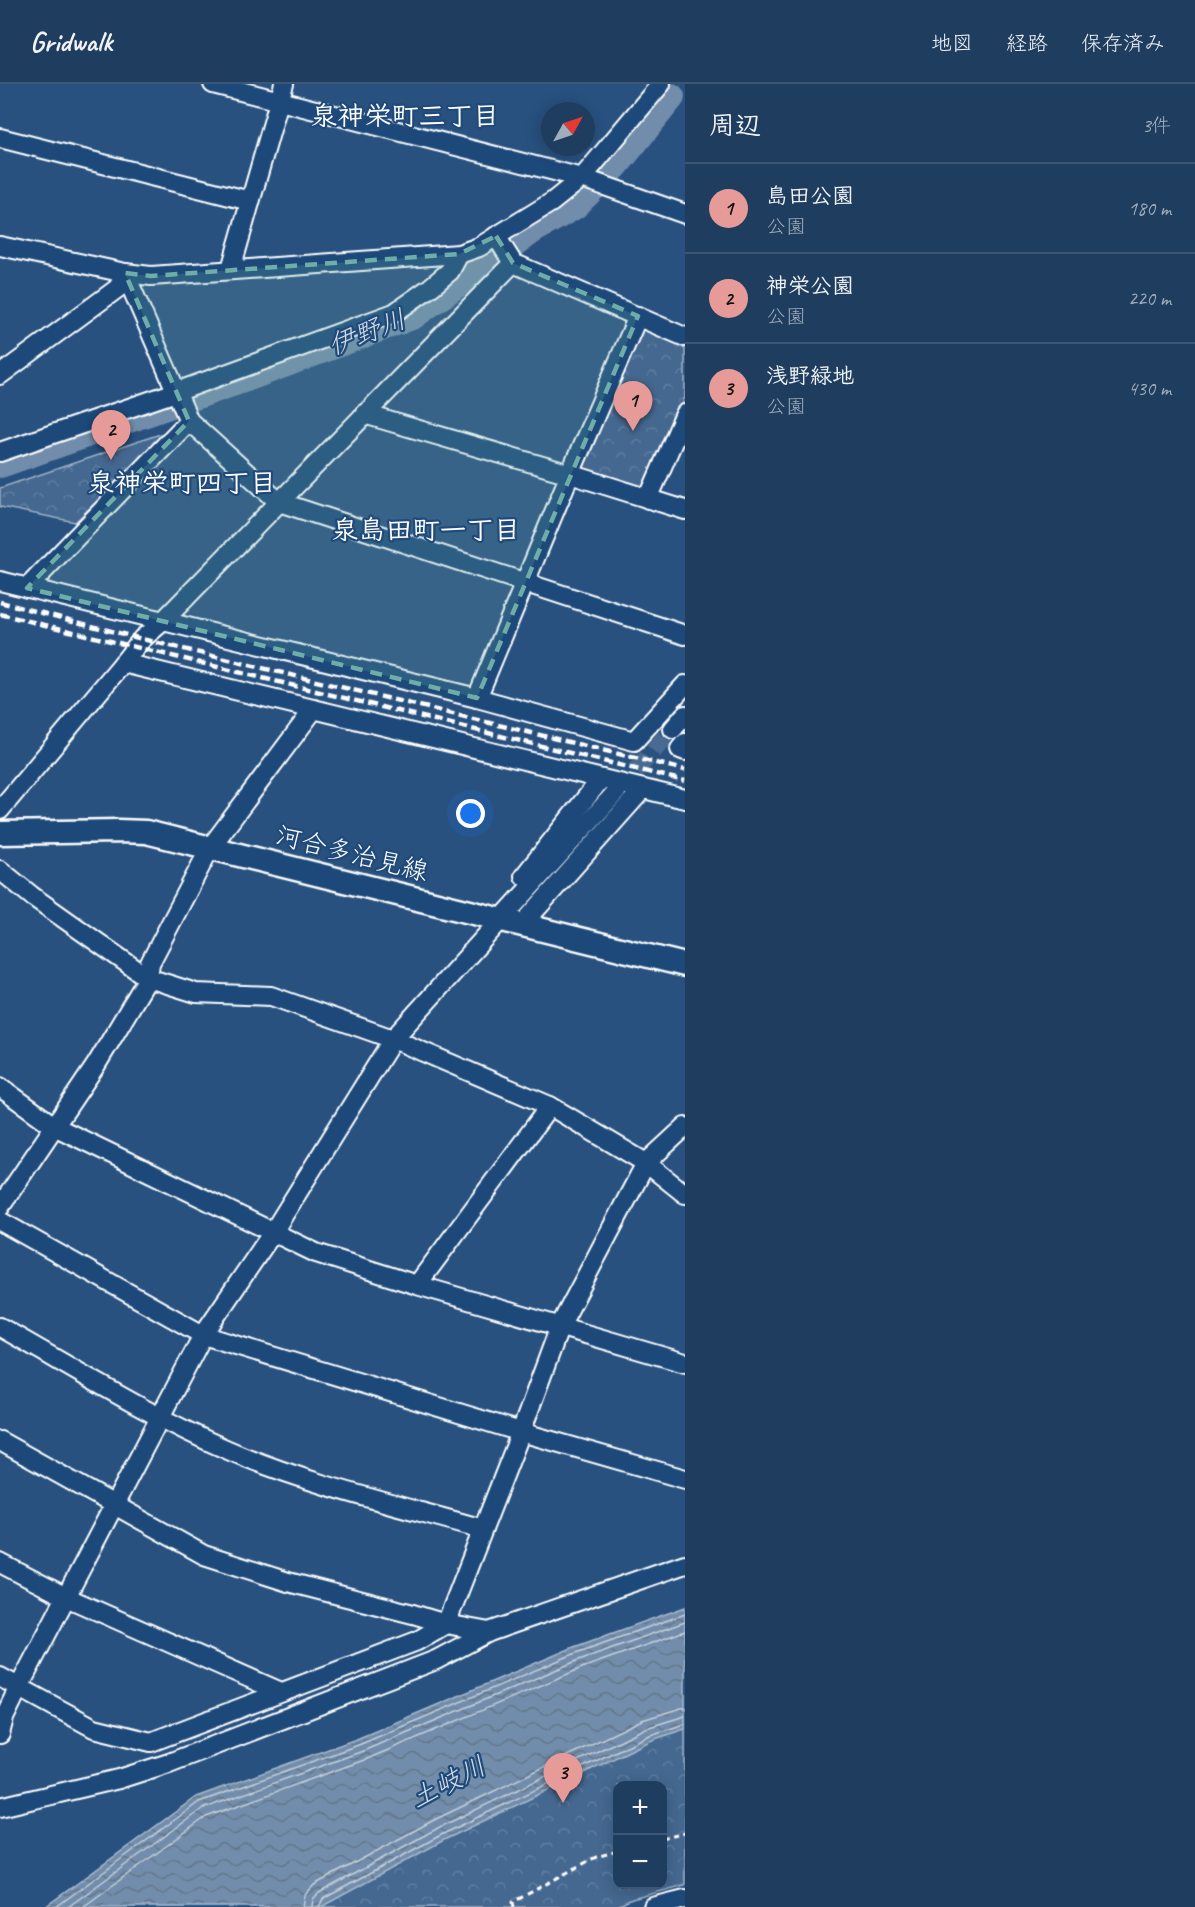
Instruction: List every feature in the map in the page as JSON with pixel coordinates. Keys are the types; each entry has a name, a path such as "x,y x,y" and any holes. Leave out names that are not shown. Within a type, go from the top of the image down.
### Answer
{"main road":[{"name":"河合多治見線","path":"0,833 146,832 685,965"}],"street":[{"path":"213,84 281,92 582,178 685,214"},
{"path":"0,246 125,273 151,276 459,254 479,247 552,202 582,178 661,84"},
{"path":"231,269 281,92"},
{"path":"0,138 250,201"},
{"path":"496,236 513,263 685,337"},
{"path":"0,452 393,314 431,288 450,271 459,254"},
{"path":"0,810 142,639 162,622 513,263"},
{"path":"0,375 118,288 125,273"},
{"path":"125,273 189,421 279,502 685,635"},
{"path":"477,698 638,316"},
{"path":"364,414 685,510"},
{"path":"648,499 685,414"},
{"path":"27,588 189,421"},
{"path":"0,581 477,698 634,741 685,685"},
{"path":"123,663 685,799"},
{"path":"0,1207 96,1065 148,978 150,963 210,848 314,709"},
{"path":"685,743 680,749 685,751"},
{"path":"496,919 601,779"},
{"path":"522,925 643,789"},
{"path":"0,1734 4,1718 19,1688 203,1335 273,1232 393,1039 496,919 617,790"},
{"path":"0,870 32,896 148,978 196,993 271,996 393,1039 550,1106 646,1163 685,1194"},
{"path":"0,1087 54,1126 316,1253 417,1285 685,1363"},
{"path":"417,1285 550,1106"},
{"path":"0,1677 94,1728 151,1742 417,1641 446,1624 560,1326 646,1163 685,1127"},
{"path":"0,1221 203,1335 521,1432 685,1479"},
{"path":"0,1327 161,1417 228,1450 299,1476 483,1529"},
{"path":"0,1441 204,1555 288,1582 446,1624 489,1632"},
{"path":"0,1563 66,1597 281,1692"},
{"path":"0,1807 119,1779 169,1763 436,1660 489,1632 685,1564"},
{"path":"653,1907 685,1899"}],"path":[{"path":"667,1838 685,1833"},
{"path":"514,1907 513,1902 596,1857 613,1852"}],"highlighted area":[{"path":"496,236 513,263 638,316 477,698 27,588 189,421 125,273 151,276 459,254"}],"green space":[{"path":"644,327 685,344 685,397 648,484 640,487 583,470 581,464 640,329"},
{"path":"172,430 75,522 0,507 0,488"},
{"path":"685,1719 685,1885 632,1899 615,1907 309,1907 461,1820 574,1780 650,1732"}],"water":[{"name":"土岐川","path":"685,1607 685,1729 652,1740 444,1840 321,1907 45,1907 196,1797 359,1738 574,1647"}],"waterway":[{"name":"伊野川","path":"0,464 246,378 412,316 531,231 574,206 615,166 671,97"}],"tunnel":[{"path":"617,791 673,729"}],"railway":[{"path":"0,602 142,639 685,770"},
{"path":"0,614 685,781"}],"place":[{"name":"島田公園","path":"633,431"},
{"name":"神栄公園","path":"111,460"},
{"name":"浅野緑地","path":"563,1803"}],"district":[{"name":"泉神栄町三丁目","path":"405,116"},
{"name":"泉神栄町四丁目","path":"182,483"},
{"name":"泉島田町一丁目","path":"426,530"}]}
